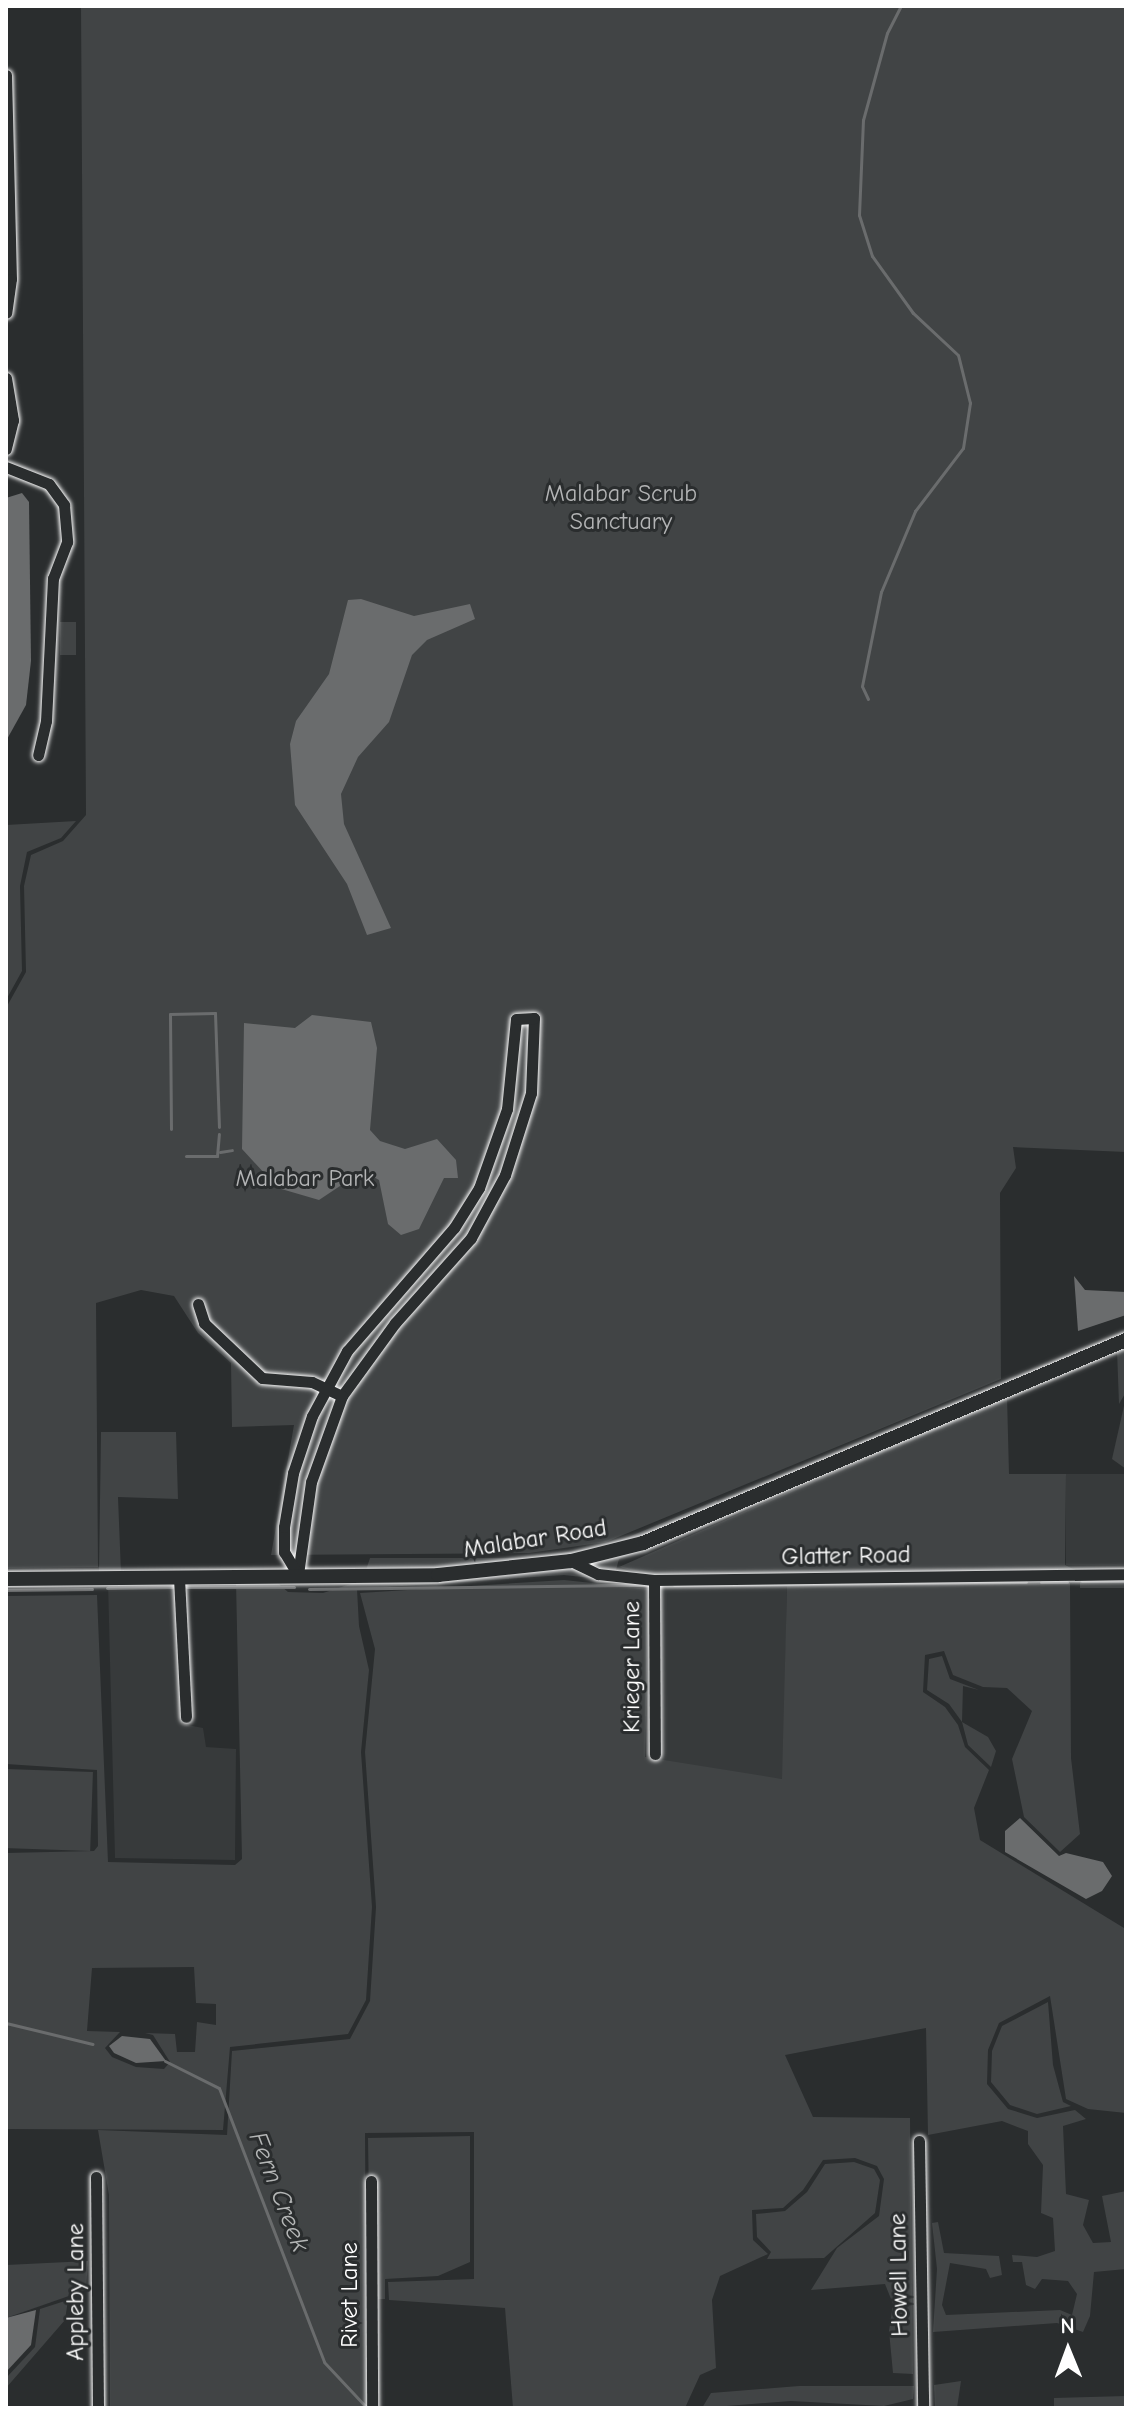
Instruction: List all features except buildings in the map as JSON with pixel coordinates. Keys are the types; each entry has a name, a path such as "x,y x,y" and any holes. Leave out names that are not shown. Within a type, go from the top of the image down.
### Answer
{"main road":[{"name":"Malabar Road","path":"6,1579 496,1572 571,1561 643,1543 1126,1340"}],"street":[{"path":"6,75 11,279 6,313"},
{"path":"6,378 13,420 6,449"},
{"path":"6,467 49,484 64,505 67,542 53,578 46,721 38,755"},
{"path":"534,1018 527,1113 493,1200 471,1238 408,1308 342,1396 311,1482 298,1575 284,1552 287,1502 300,1445 347,1351 454,1228 479,1188 507,1109 516,1019 534,1018"},
{"path":"479,1188 493,1200"},
{"path":"393,1296 408,1308"},
{"path":"198,1304 204,1323 262,1378 327,1388 342,1396"},
{"name":"Glatter Road","path":"571,1561 598,1574 654,1580 1126,1574"},
{"path":"179,1578 186,1717"},
{"name":"Krieger Lane","path":"654,1580 655,1754"},
{"name":"Howell Lane","path":"919,2141 923,2408"},
{"name":"Appleby Lane","path":"96,2177 98,2408"},
{"name":"Rivet Lane","path":"371,2181 372,2408"}],"shaded area":[{"path":"22,493 29,502 31,661 26,705 6,741 6,498"},
{"path":"361,599 414,616 470,604 475,619 427,640 412,655 389,722 358,757 341,794 344,824 391,928 367,935 347,884 295,805 290,744 296,721 329,674 348,600"},
{"path":"312,1015 371,1022 377,1048 370,1130 380,1141 405,1149 437,1139 456,1160 458,1178 444,1178 419,1229 401,1235 388,1224 379,1180 368,1174 358,1174 319,1200 278,1188 242,1149 244,1023 295,1028"},
{"path":"1074,1276 1085,1290 1126,1292 1126,1315 1078,1331"},
{"path":"1066,1474 1126,1474 1126,1565 1066,1565"},
{"path":"108,1582 175,1583 182,1724 203,1728 206,1747 236,1749 235,1860 115,1858"},
{"path":"649,1584 787,1586 784,1779 646,1777"},
{"path":"1020,1818 1059,1856 1066,1853 1103,1862 1112,1876 1102,1891 1086,1899 1005,1852 1005,1831"},
{"path":"122,2036 150,2039 166,2061 136,2063 114,2053 109,2046"},
{"path":"36,2310 31,2345 6,2372 6,2318"}],"green space":[{"name":"Malabar Scrub Sanctuary","path":"81,6 1126,6 1126,1152 1013,1147 1016,1168 1000,1193 1001,1379 606,1542 529,1553 271,1555 294,1425 232,1427 231,1363 198,1333 174,1296 141,1290 96,1303 98,1567 6,1568 6,1008 26,972 24,886 31,855 63,841 86,815"},
{"path":"60,622 76,622 76,655 60,655"},
{"path":"76,821 61,838 27,852 20,886 22,971 6,1000 6,825"},
{"path":"1126,1346 1126,1392 1119,1404 1117,1350"},
{"path":"1007,1396 1009,1474 1066,1474 1065,1565 1075,1570 654,1576 619,1567"},
{"path":"1126,1397 1126,1469 1112,1459"},
{"path":"101,1432 176,1432 178,1499 118,1497 121,1573 99,1571"},
{"path":"717,1500 718,1505 642,1537 570,1556 495,1567 366,1570 370,1558 529,1558 607,1546"},
{"path":"722,1517 619,1559 616,1570 646,1584 564,1575 357,1589 359,1626 369,1670 361,1752 372,1907 366,2000 348,2034 230,2047 223,2130 6,2129 6,1853 94,1851 98,1846 97,1770 6,1764 6,1596 97,1595 108,1862 235,1865 242,1859 236,1582 275,1581 288,1592 323,1593 363,1580 496,1577 571,1567","holes":["194,1967 196,2003 216,2004 216,2025 197,2022 195,2052 177,2052 175,2034 145,2033 153,2035 170,2062 164,2069 136,2067 112,2057 105,2048 120,2032 87,2031 92,1968"]},
{"path":"564,1580 649,1589 645,1757 782,1779 787,1586 1070,1583 1071,1758 1080,1834 1060,1852 1024,1817 1012,1759 1032,1711 1007,1688 983,1687 953,1675 944,1651 925,1655 923,1692 945,1707 958,1725 965,1747 989,1770 974,1808 980,1840 1124,1928 1126,2113 1088,2109 1066,2099 1050,1996 999,2023 988,2050 987,2084 1008,2109 1037,2118 1075,2110 1086,2119 1063,2126 1066,2194 1089,2200 1083,2225 1093,2243 1111,2242 1102,2196 1126,2191 1126,2269 1094,2272 1090,2316 1083,2332 1057,2323 933,2332 937,2269 932,2223 938,2222 944,2253 999,2256 1002,2275 990,2278 986,2269 950,2263 942,2305 946,2315 1060,2310 1072,2315 1077,2294 1068,2281 1042,2279 1035,2289 1026,2285 1022,2262 1013,2262 1012,2255 1037,2257 1055,2251 1053,2218 1041,2213 1043,2165 1028,2144 1028,2131 1002,2121 928,2135 926,2028 785,2055 813,2117 910,2118 913,2374 893,2373 889,2331 893,2304 885,2284 811,2290 837,2248 879,2216 884,2179 877,2166 855,2158 823,2160 803,2190 783,2208 752,2210 753,2240 768,2254 720,2276 712,2300 716,2368 700,2375 685,2408 513,2408 505,2308 389,2300 388,2282 474,2279 474,2132 365,2133 367,2408 110,2408 109,2195 98,2130 227,2135 232,2051 350,2039 370,2001 376,1907 365,1752 375,1649 360,1593"},
{"path":"1080,1581 1126,1581 1126,1588 1080,1588"},
{"path":"942,1656 950,1679 979,1690 963,1686 962,1722 949,1704 927,1690 929,1659"},
{"path":"962,1722 988,1737 996,1751 991,1767 968,1745"},
{"path":"6,1769 93,1772 90,1851 6,1848"},
{"path":"1048,2002 1053,2065 1063,2102 1071,2106 1037,2114 1010,2105 991,2082 992,2051 1002,2026"},
{"path":"470,2136 470,2262 438,2276 385,2279 385,2299 377,2299 371,2338 368,2138"},
{"path":"854,2162 874,2169 880,2180 875,2213 824,2258 767,2259 771,2252 757,2237 756,2214 785,2211 807,2192 825,2164"},
{"path":"88,2261 86,2290 6,2318 6,2265"},
{"path":"68,2300 65,2320 6,2388 6,2378 35,2347 40,2309"},
{"path":"961,2381 957,2408 935,2408 934,2385"},
{"path":"799,2386 914,2386 913,2399 884,2406 791,2401 702,2408 711,2393"},
{"path":"1126,2396 1126,2408 1054,2408 1054,2398"}],"waterway":[{"path":"868,699 862,686 881,592 915,511 963,448 970,403 958,355 913,313 872,256 859,215 863,120 887,33 901,6"},
{"path":"171,1129 170,1014 215,1013 219,1127"},
{"path":"186,1156 217,1156 219,1134"},
{"path":"220,1152 232,1150"},
{"path":"1082,1581 1126,1581"},
{"path":"674,1585 1026,1582"},
{"path":"1041,1582 1067,1582"},
{"path":"309,1589 649,1585"},
{"path":"107,1588 172,1587"},
{"path":"187,1587 294,1587"},
{"path":"6,1590 92,1589"},
{"name":"Fern Creek","path":"6,2023 93,2044"},
{"name":"Fern Creek","path":"165,2061 219,2088 324,2362 367,2408"}],"park label":[{"name":"Malabar Park","path":"305,1179"}]}
